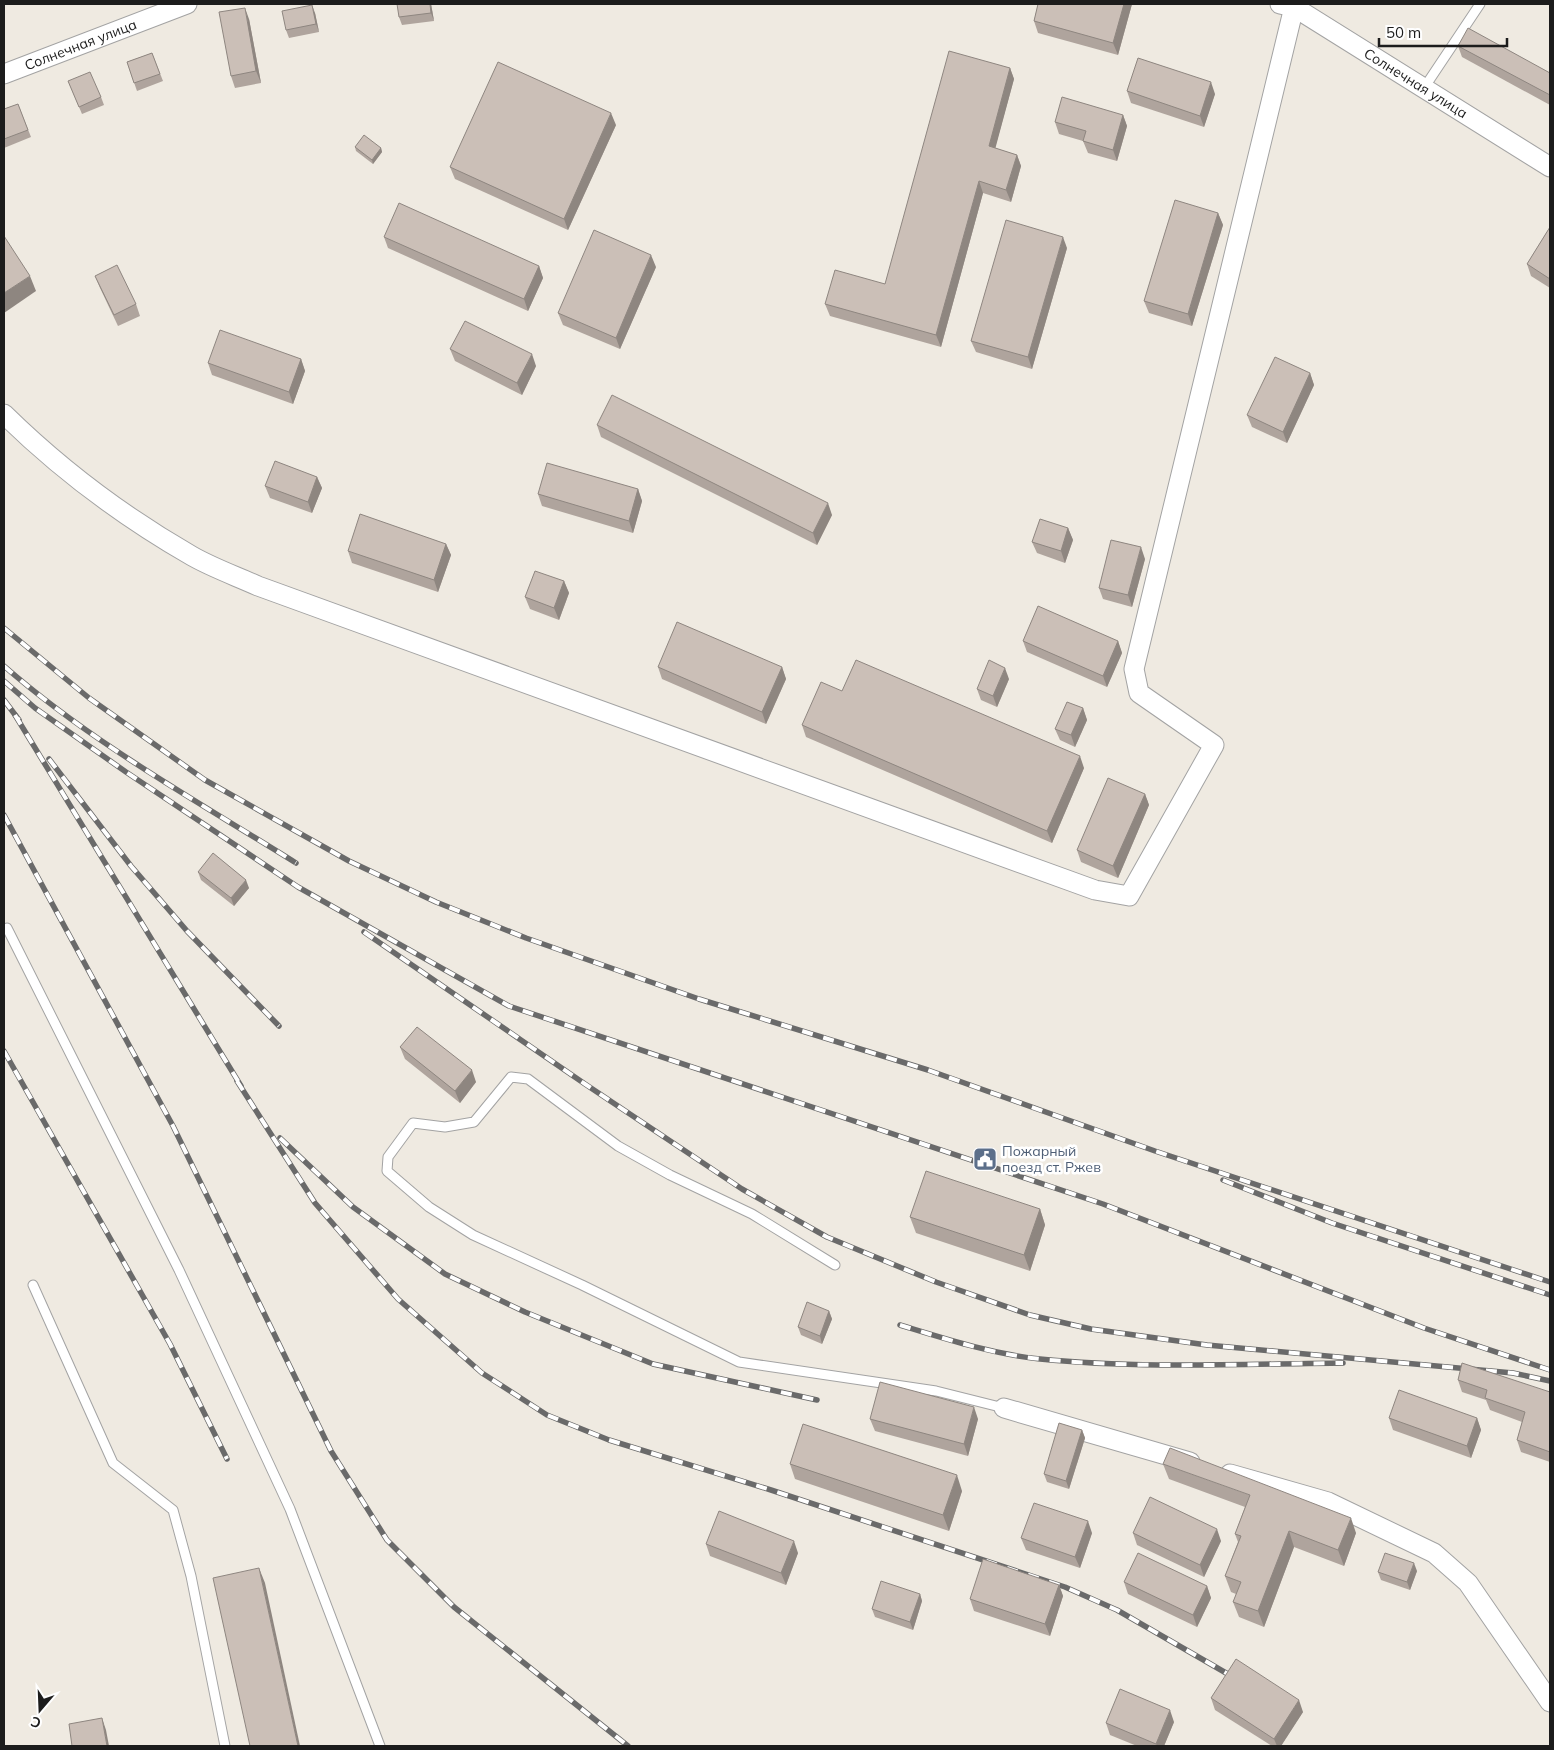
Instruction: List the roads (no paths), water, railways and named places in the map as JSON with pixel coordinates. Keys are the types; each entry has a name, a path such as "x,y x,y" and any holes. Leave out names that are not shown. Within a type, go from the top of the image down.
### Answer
{"street":[{"name":"Солнечная улица","path":"4,74 187,4"},
{"name":"Солнечная улица","path":"1287,6 1424,88 1550,167"},
{"path":"4,414 80,481 132,520 194,557 258,586 1094,890 1129,896 1214,745 1138,693 1134,669 1287,6"},
{"path":"1004,1408 1328,1502 1434,1552 1468,1582 1550,1702"}],"lane":[{"path":"1424,88 1480,4"},
{"path":"7,928 179,1270 286,1500 380,1746"},
{"path":"835,1265 752,1214 670,1175 618,1146 528,1079 511,1077 474,1122 445,1127 413,1123 388,1158 388,1171 429,1207 473,1235 582,1285 739,1362 936,1391 1004,1408"},
{"path":"33,1285 113,1463 173,1510 190,1576 225,1746"}],"railway":[{"path":"4,628 89,698 205,780 349,861 436,902 526,938 699,999 928,1070 1155,1151 1550,1282"},
{"path":"4,666 73,721 109,746 296,863"},
{"path":"4,681 35,708 126,772 298,887 509,1006 1103,1204 1424,1328 1550,1370"},
{"path":"4,700 19,720"},
{"path":"15,715 241,1086"},
{"path":"49,759 131,866 187,931 279,1026"},
{"path":"4,815 173,1126 331,1451 387,1540 454,1607 628,1746"},
{"path":"364,932 742,1189 827,1237 936,1282 1030,1315 1091,1329 1207,1345 1513,1373 1550,1381"},
{"path":"4,1051 170,1344 227,1459"},
{"path":"237,1081 315,1203 398,1299 482,1373 547,1415 609,1440 771,1490 1065,1587 1117,1610 1233,1677"},
{"path":"280,1138 353,1207 445,1274 525,1312 653,1364 817,1400"},
{"path":"1223,1180 1332,1223 1550,1295"},
{"path":"900,1325 987,1350 1040,1359 1153,1365 1343,1363"}],"place":[{"name":"Пожарный поезд ст. Ржев","path":"985,1159"}]}
